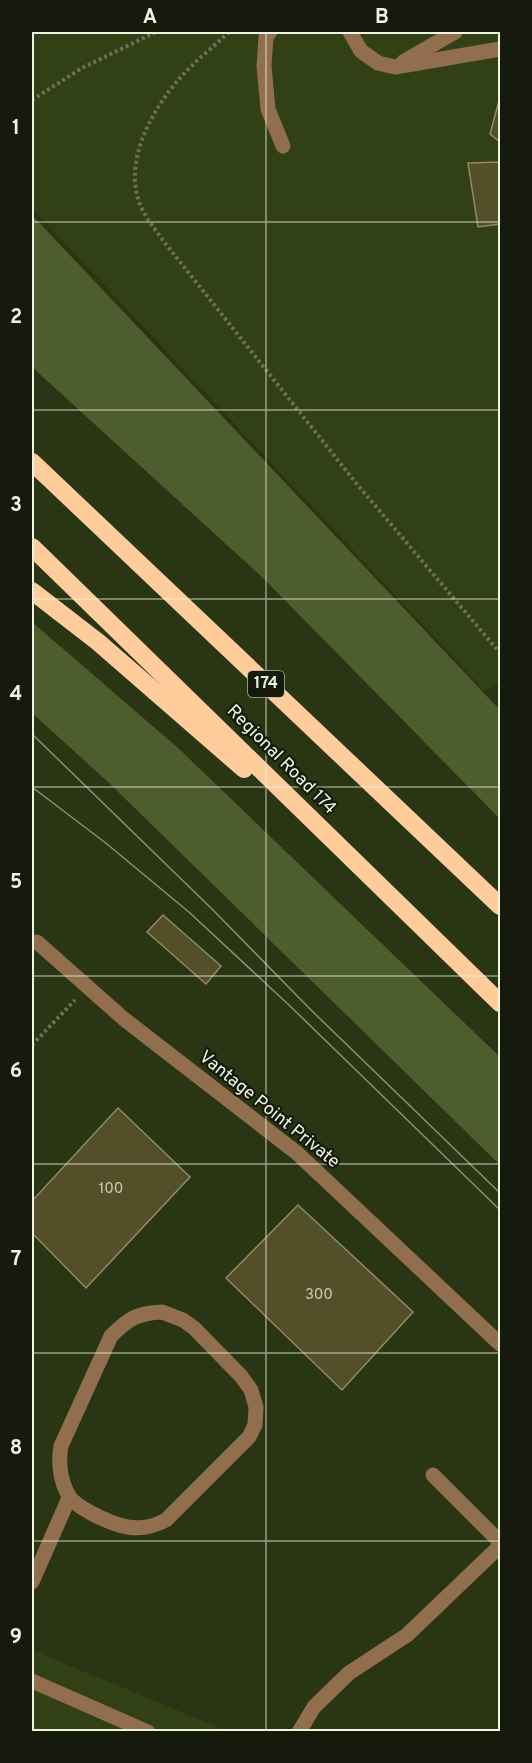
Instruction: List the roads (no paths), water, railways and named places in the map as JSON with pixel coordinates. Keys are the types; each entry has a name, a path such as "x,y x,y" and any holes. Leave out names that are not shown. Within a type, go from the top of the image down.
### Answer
{"highway":[{"name":"174","path":"32,462 501,906"},
{"name":"Regional Road 174","path":"32,547 501,1004"},
{"path":"32,591 98,642 369,877"}],"street":[{"path":"270,32 266,37 265,88 268,110 283,146"},
{"path":"350,32 361,51 378,63 395,67 501,49"},
{"path":"395,67 455,32"},
{"name":"Vantage Point Private","path":"32,942 37,942 139,1032 297,1153 501,1344"},
{"path":"32,1582 69,1498 62,1479 59,1457 61,1446 111,1336 125,1322 149,1313 173,1315 194,1328 241,1376 251,1390 256,1407 255,1425 249,1437 166,1520 157,1525 138,1528 111,1524 69,1498"},
{"path":"299,1731 314,1707 350,1673 407,1635 501,1544 433,1475"},
{"path":"32,1681 148,1731"}],"tram line":[{"path":"32,734 500,1193"},
{"path":"32,787 107,844 190,913 290,1006 500,1210"}]}
